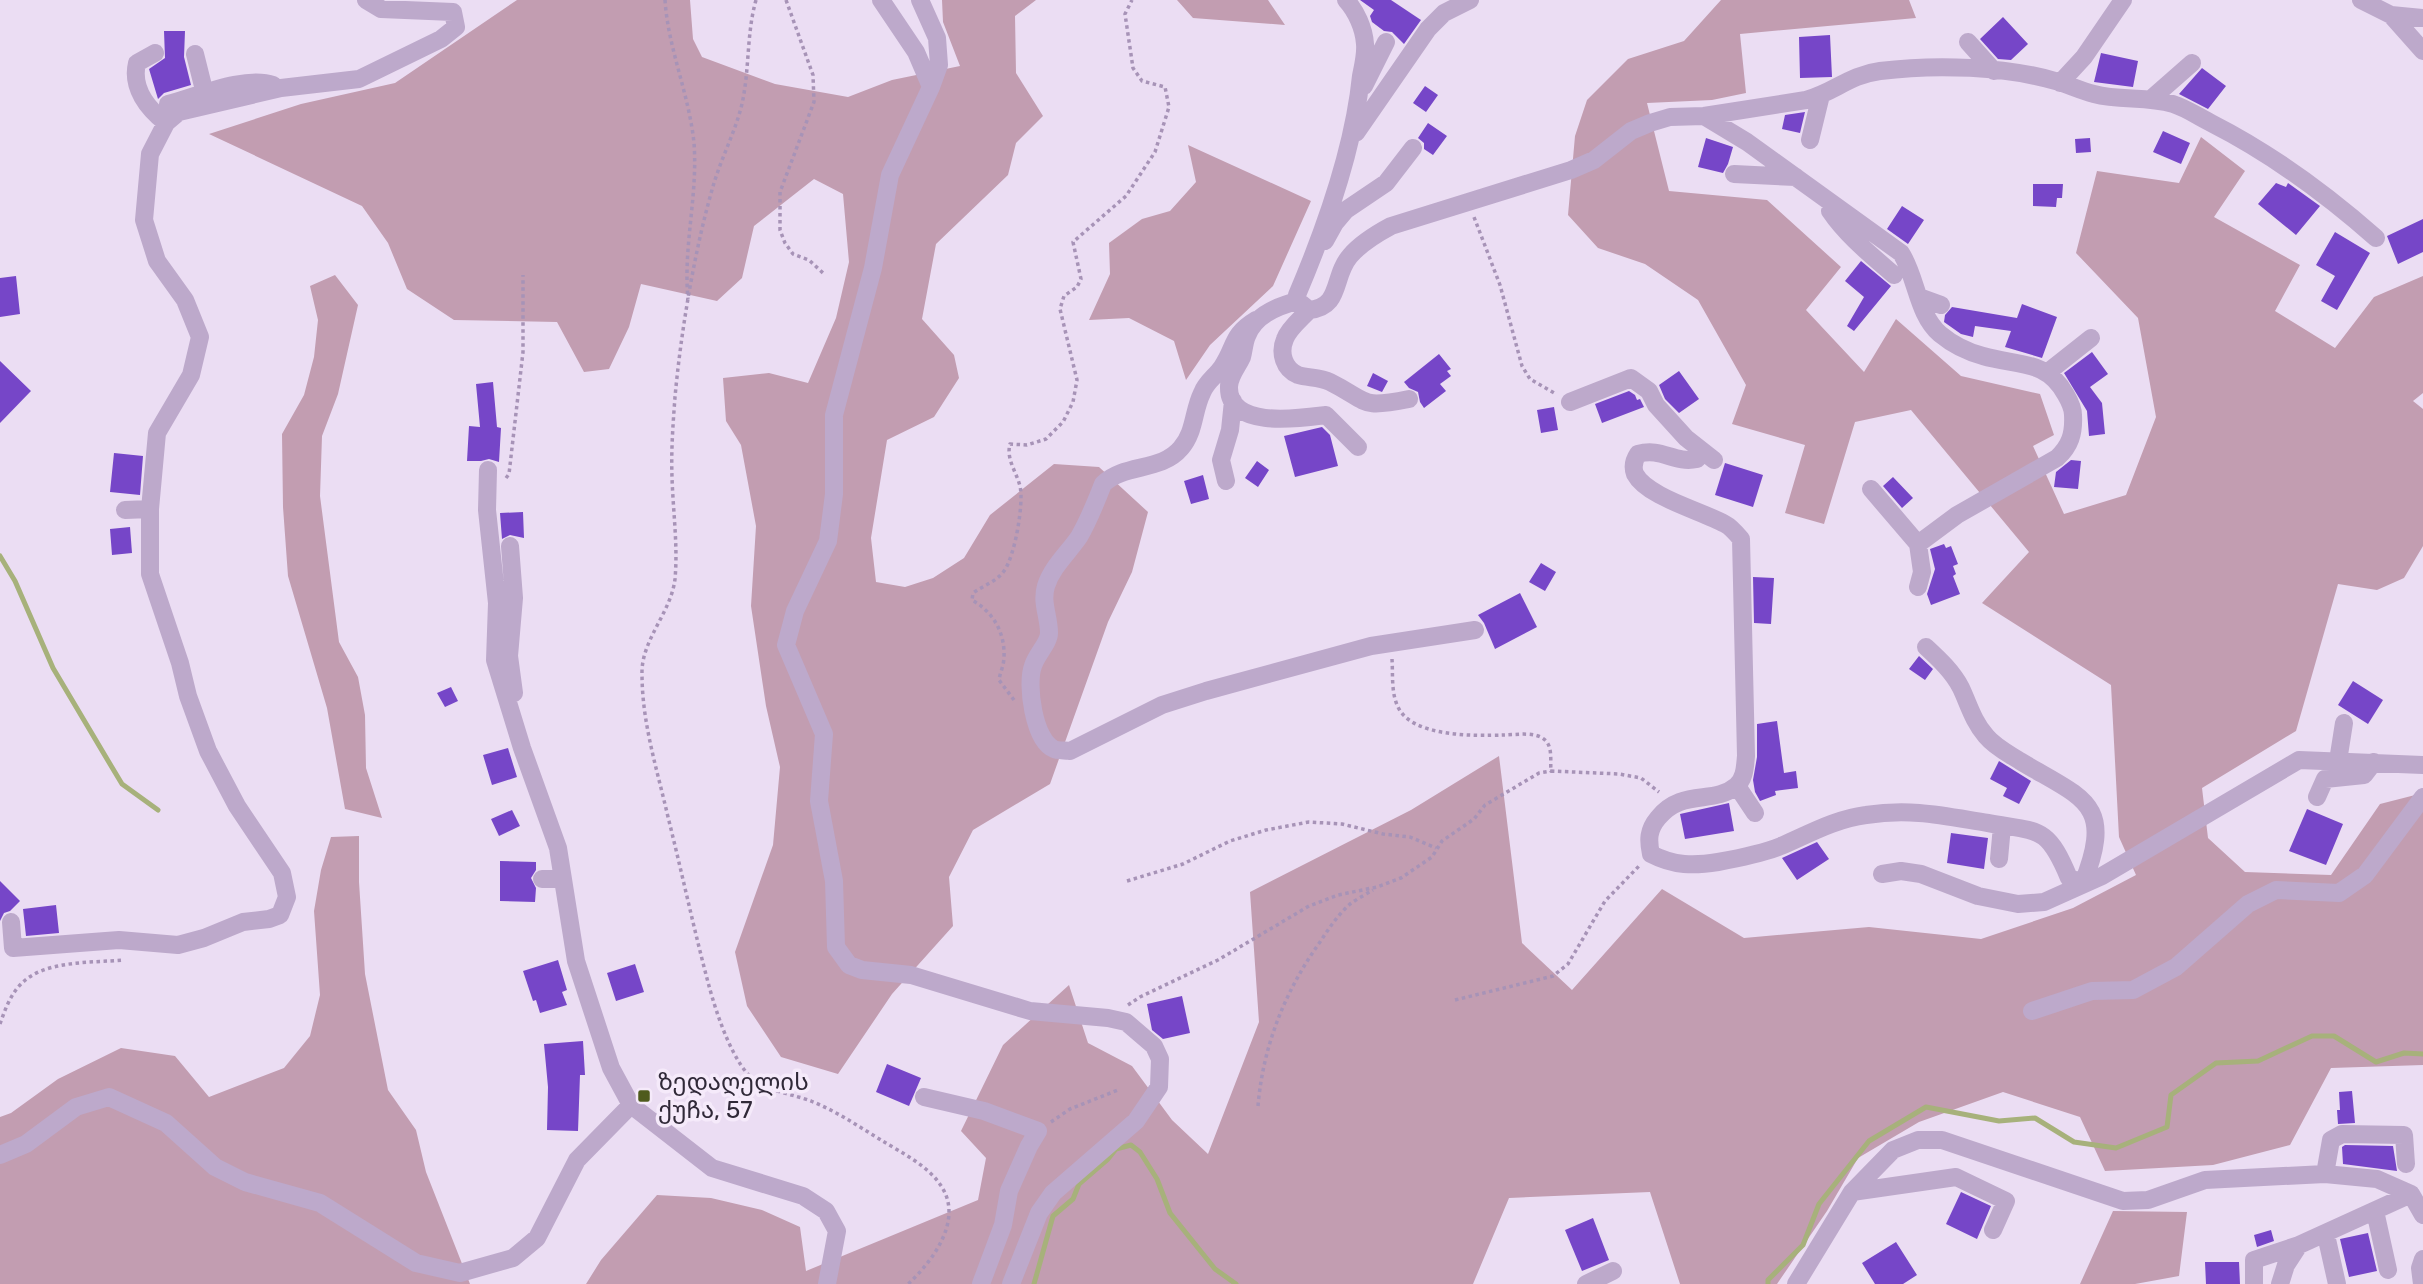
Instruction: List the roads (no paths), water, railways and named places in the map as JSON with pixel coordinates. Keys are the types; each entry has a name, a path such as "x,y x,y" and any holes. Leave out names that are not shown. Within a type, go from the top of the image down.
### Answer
{"street":[{"path":"881,0 916,52 931,87"},
{"path":"920,0 937,38 939,65 890,175 873,268 834,415 834,494 828,541 795,611 786,645 824,734 819,801 834,881 836,947 849,965 862,970 911,975 1030,1011 1108,1018 1126,1023 1154,1046 1160,1059 1159,1087 1136,1121 1053,1193 1039,1213 1011,1284"},
{"path":"1303,305 1297,295 1351,141 1359,95 1365,44 1356,11 1346,0"},
{"path":"1351,141 1428,30 1444,13 1470,0"},
{"path":"2060,83 2084,57 2123,0"},
{"path":"2361,0 2391,15 2423,18"},
{"path":"11,922 13,948 119,940 178,945 243,922 269,919 280,915 284,908 287,897 282,873 237,806 204,742 150,574 150,509 157,433 191,376 200,337 185,300 157,261 144,220 150,153 166,123 179,112 281,88 359,79 441,39 456,27 453,12 381,9 368,1"},
{"path":"2391,15 2423,51"},
{"path":"1359,95 1386,42"},
{"path":"1968,42 1994,71"},
{"path":"155,53 137,63 135,70 143,102 166,123"},
{"path":"195,54 205,94"},
{"path":"2151,99 2192,64"},
{"path":"1833,72 1944,67 1994,71 2060,83 2110,99 2151,99 2175,105 2287,166 2339,205 2376,238"},
{"path":"1475,630 1391,643 1308,662 1206,691 1162,705 1070,751 1053,749 1042,738 1034,718 1031,670 1038,652 1047,642 1049,633 1043,608 1051,575 1078,538 1103,484 1110,477 1158,464 1174,456 1184,445 1192,432 1201,393 1222,367 1236,337 1244,327 1284,304 1326,305 1333,298 1342,268 1350,255 1372,236 1391,226 1572,170 1594,160 1631,131 1650,122 1670,117 1703,116 1821,95 1855,76 1880,71"},
{"path":"168,104 244,83 265,82 281,88"},
{"path":"1810,140 1821,95"},
{"path":"1703,116 1796,177 1901,253 1910,267 1928,321 1941,335 1982,356 2029,365 2048,372 2061,386 2073,408 2074,430 2067,449 2056,458 1957,514 1918,544"},
{"path":"1312,257 1346,210 1385,183 1413,148"},
{"path":"1734,174 1796,177"},
{"path":"1819,194 1839,223 1894,275"},
{"path":"1919,297 1941,305"},
{"path":"1303,305 1285,337 1284,363 1291,371 1301,376 1327,380 1368,405 1409,400"},
{"path":"1226,481 1221,460 1230,430 1233,401 1229,387 1242,357 1245,340 1256,320"},
{"path":"2048,372 2091,338"},
{"path":"1570,402 1631,378 1649,391 1665,416 1708,456 1689,461 1650,450 1638,454 1633,463 1635,473 1643,484 1657,493 1728,525 1741,538 1746,755 1744,776 1737,786 1722,793 1679,801 1669,807 1651,827 1648,841 1651,854 1665,862 1682,865 1721,861 1759,853 1838,821 1865,815 1924,811 2044,834 2054,846 2068,878 2083,883"},
{"path":"1233,401 1242,410 1269,420 1326,415 1358,447"},
{"path":"488,470 487,510 497,603 495,660 522,748 558,848 576,961 611,1068 631,1105 712,1168 803,1196 826,1211 837,1231 827,1284"},
{"path":"1871,489 1918,544 1922,572 1918,587"},
{"path":"125,510 150,509"},
{"path":"510,546 514,598 509,656 522,748"},
{"path":"1926,647 1942,662 1960,687 1970,713 1987,737 2006,753 2084,799 2092,812 2096,833 2093,857 2083,883"},
{"path":"2339,761 2344,723"},
{"path":"1882,874 1901,871 1921,874 1978,896 2018,904 2044,902 2102,876 2299,760 2423,765"},
{"path":"2317,797 2325,779 2364,775 2374,762"},
{"path":"1737,786 1755,813"},
{"path":"2032,1011 2092,991 2133,990 2176,967 2248,904 2276,890 2339,892 2365,876 2423,797"},
{"path":"1999,859 2002,826"},
{"path":"542,879 562,879"},
{"path":"0,1155 26,1144 76,1107 109,1097 166,1124 215,1167 246,1182 320,1203 416,1264 460,1273 513,1258 537,1238 578,1160 631,1105"},
{"path":"924,1097 984,1111 1038,1131 1009,1191 1003,1225 981,1284"},
{"path":"2325,1174 2331,1140 2342,1134 2404,1135 2406,1164"},
{"path":"1796,1284 1852,1192 1893,1150 1918,1140 1942,1140 2123,1201 2148,1200 2205,1180 2325,1174 2377,1179 2410,1194 2423,1215"},
{"path":"1852,1192 1956,1177 2006,1201 1993,1230"},
{"path":"2254,1284 2254,1260 2326,1235 2410,1194"},
{"path":"2375,1211 2388,1270"},
{"path":"2326,1235 2337,1284"},
{"path":"2280,1284 2286,1265 2299,1245"},
{"path":"2422,1284 2420,1268 2423,1259"},
{"path":"1586,1284 1613,1271"}],"waterway":[{"path":"0,556 15,581 53,668 122,784 158,810"},
{"path":"1768,1284 1768,1280 1803,1245 1819,1204 1869,1141 1926,1107 1999,1121 2035,1118 2074,1142 2116,1148 2167,1127 2171,1095 2216,1063 2258,1061 2312,1036 2334,1036 2376,1062 2404,1053 2423,1054"},
{"path":"1034,1284 1053,1216 1073,1199 1079,1184 1116,1149 1131,1145 1140,1152 1157,1179 1170,1213 1215,1269 1236,1284"}],"place":[{"name":"ზედაღელის ქუჩა, 57","path":"644,1096"}]}
